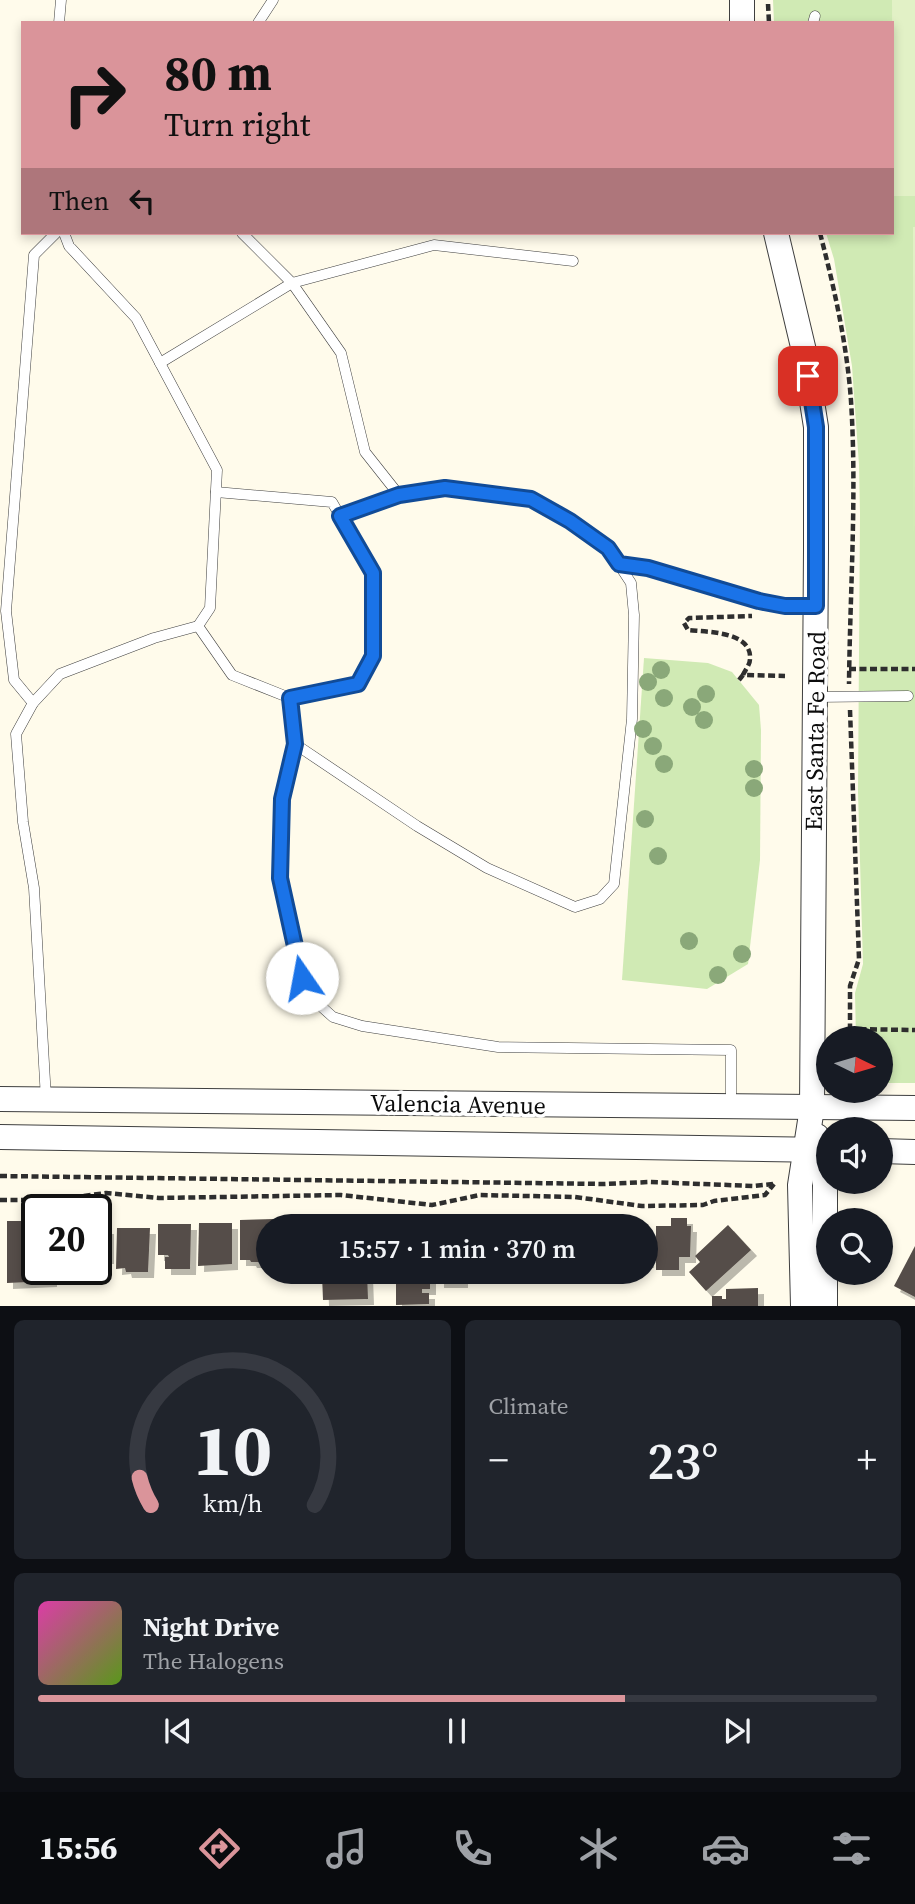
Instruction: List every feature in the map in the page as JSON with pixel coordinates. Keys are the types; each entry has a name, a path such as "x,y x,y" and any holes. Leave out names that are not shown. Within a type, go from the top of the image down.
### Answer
{"street":[{"path":"742,0 742,21"},
{"name":"East Santa Fe Road","path":"776,235 804,351 816,427 812,1108 816,1136"},
{"name":"Valencia Avenue","path":"0,1099 915,1108"},
{"name":"Valencia Avenue","path":"0,1137 816,1150"},
{"path":"893,1151 915,1152"},
{"path":"803,1306 800,1185 816,1154"},
{"name":"East Santa Fe Road","path":"825,1194 825,1306"}],"lane":[{"path":"59,21 61,0"},
{"path":"259,21 273,0"},
{"path":"33,703 14,680 6,611 34,255 55,235"},
{"path":"47,1100 34,888 23,822 16,734 33,703 60,674 154,638 198,626 210,608 217,470 136,318 69,246 65,235"},
{"path":"244,235 292,283 341,353 365,452 399,495"},
{"path":"160,363 292,283 434,245 573,261"},
{"path":"295,744 417,826 487,868 575,907 600,899 614,884 632,719 634,615 631,583 608,548 570,521 531,499 445,488 399,495 340,516"},
{"path":"198,626 232,675 290,698 358,684 373,656 373,573 332,502 216,492"},
{"path":"619,564 648,568 759,601 785,606 816,606"},
{"path":"815,697 908,696"},
{"path":"290,698 295,744 282,799 280,878 302,978 314,1000 333,1017 362,1026 498,1047 731,1050 731,1107"}],"path":[{"path":"767,0 769,21"},
{"path":"820,235 842,328 851,398 854,477 849,697 859,959 850,986 849,1026"},
{"path":"759,601 759,616 689,618 684,623 688,630 730,635 740,640 748,649 750,659 741,678 785,676"},
{"path":"849,669 915,669"},
{"path":"893,1030 915,1030"},
{"path":"0,1176 605,1184 649,1182 754,1186 774,1184 765,1195 714,1201 703,1205 642,1206 575,1197 480,1195 432,1205 341,1195 159,1198 106,1193 54,1200 0,1200"}],"green space":[{"path":"773,0 915,0 915,1083 893,1083 893,1026 856,1026 855,993 863,964 858,792 859,465 852,366 834,259 827,235 894,235 894,21 774,21"},
{"path":"892,0 915,0 915,196 894,196"},
{"path":"913,227 915,227 914,539"},
{"path":"644,658 708,663 732,672 759,705 760,860 748,964 707,989 622,980"}],"building":[{"path":"671,1218 687,1218 687,1226 691,1226 690,1257 679,1257 679,1270 658,1270 658,1226 671,1226"},
{"path":"240,1220 256,1220 256,1262 240,1260"},
{"path":"7,1221 21,1221 21,1282 7,1283"},
{"path":"199,1223 232,1223 232,1264 198,1266"},
{"path":"158,1224 191,1224 190,1269 165,1269 165,1257 169,1257 158,1255"},
{"path":"728,1225 751,1250 706,1291 689,1272 700,1262 695,1256"},
{"path":"117,1228 150,1228 148,1272 116,1269"},
{"path":"915,1246 915,1297 894,1286"},
{"path":"322,1284 367,1284 368,1299 323,1300"},
{"path":"396,1284 430,1284 430,1289 422,1289 422,1293 429,1293 429,1304 396,1305"},
{"path":"758,1288 758,1306 712,1306 712,1296 726,1299 726,1289"}],"route":[{"path":"302,978 280,878 282,799 295,744 290,698 358,684 373,656 373,573 340,516 399,495 445,488 531,499 570,521 608,548 619,564 648,568 759,601 785,606 816,606 816,427 808,376"}]}
